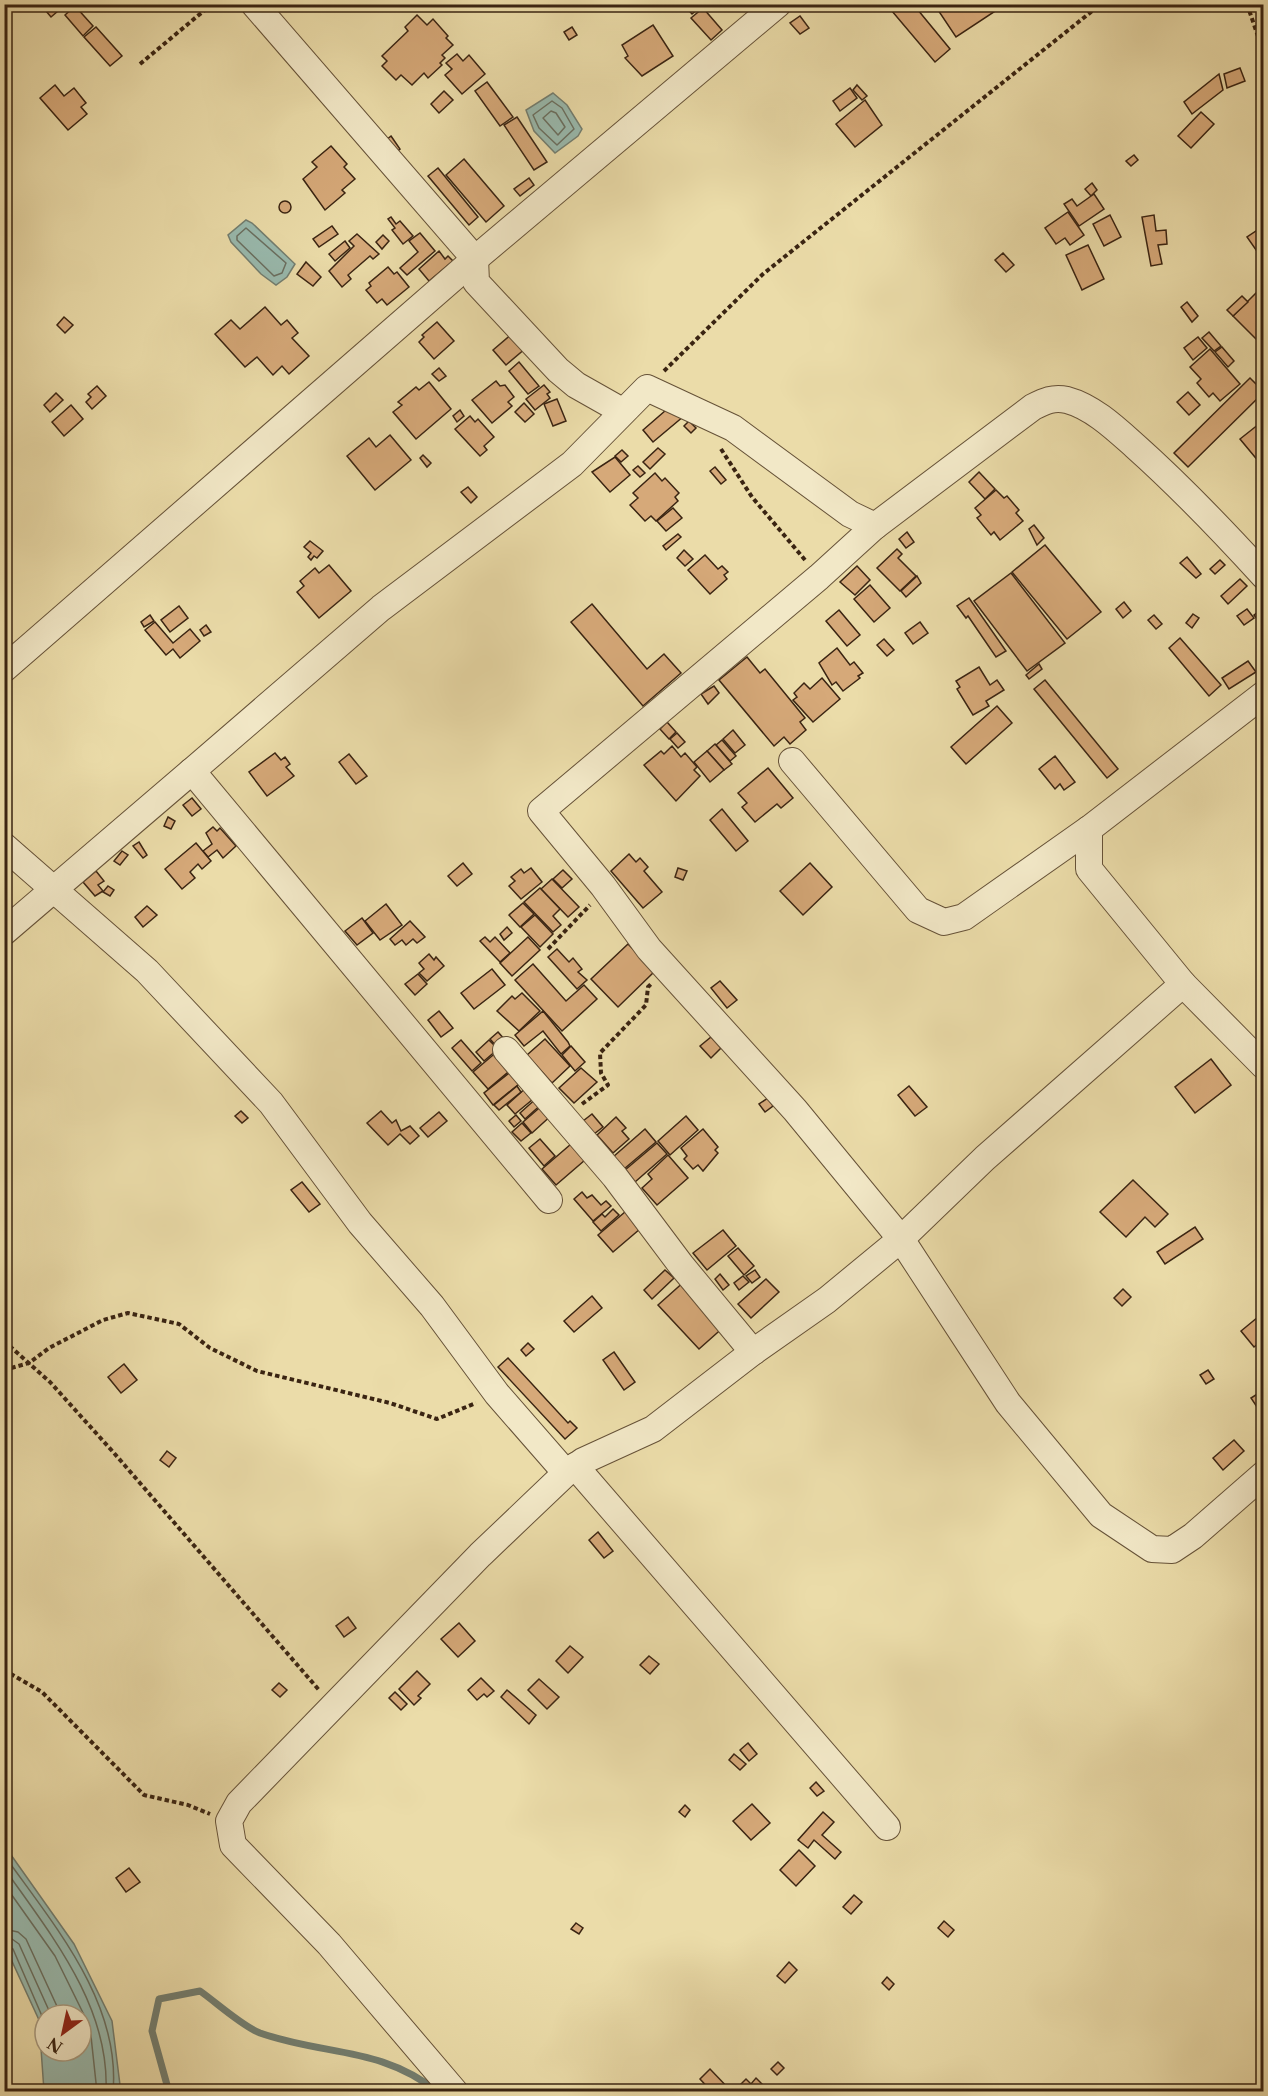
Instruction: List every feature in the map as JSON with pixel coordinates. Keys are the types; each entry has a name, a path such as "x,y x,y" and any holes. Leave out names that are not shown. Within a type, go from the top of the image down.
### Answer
{"street":[{"path":"254,4 475,259 476,282 558,370 576,385 622,411"},
{"path":"4,669 475,259 778,4"},
{"path":"4,932 381,608 572,464 647,388 689,405 733,428 850,514 875,526"},
{"path":"1263,576 1188,492 1114,427 1086,408 1067,400 1049,399 1033,407 875,526 819,577 540,811 605,890 649,949 795,1110 901,1239 1008,1403 1101,1515 1152,1549 1172,1550 1193,1536 1263,1474"},
{"path":"792,761 918,910 944,922 964,917 1089,829 1263,694"},
{"path":"192,771 549,1200"},
{"path":"1089,829 1089,869 1183,984 1263,1066"},
{"path":"4,846 147,971 271,1103 360,1223 432,1306 496,1394 570,1470 887,1827"},
{"path":"455,2091 329,1944 233,1845 229,1821 239,1803 480,1555 570,1470 653,1429 753,1352 827,1300 901,1239 985,1158 1183,984"},
{"path":"506,1050 615,1177 681,1265 753,1352"}],"path":[{"path":"140,64 212,4"},
{"path":"647,388 763,274 1101,4"},
{"path":"1247,4 1263,54"},
{"path":"718,443 752,497 819,577"},
{"path":"548,949 605,890"},
{"path":"562,1118 608,1085 601,1073 600,1053 646,1005 648,987 669,969"},
{"path":"4,1370 29,1363 49,1348 85,1330 128,1313 179,1324 210,1348 257,1371 390,1403 437,1419 496,1394"},
{"path":"4,1341 29,1363 114,1453 334,1706"},
{"path":"4,1670 42,1692 144,1795 188,1805 229,1821"}],"water":[{"path":"553,93 567,105 582,129 578,136 555,153 534,131 526,110"},
{"path":"246,220 295,264 287,277 276,285 261,274 231,242 228,235"},
{"path":"4,1845 74,1944 112,2021 119,2091 44,2091 42,2063 93,2063 93,2003 33,2003 33,2007 5,1946"}],"building":[{"path":"683,4 704,4 692,14"},
{"path":"886,4 913,4 950,49 935,62"},
{"path":"934,4 1006,4 956,37"},
{"path":"52,5 58,11 51,17 46,11"},
{"path":"75,6 93,26 83,36 65,15"},
{"path":"703,8 722,30 711,40 691,18"},
{"path":"417,15 427,25 433,19 453,45 442,55 445,58 440,63 442,65 428,78 424,73 412,85 401,75 396,80 382,66 387,61 382,56 408,31 405,27"},
{"path":"800,16 809,28 800,34 790,23"},
{"path":"653,25 673,56 642,76 625,58 628,56 622,45"},
{"path":"96,27 122,56 110,66 84,37"},
{"path":"572,27 577,35 569,40 564,32"},
{"path":"457,54 463,61 469,55 485,74 462,94 445,75 452,69 446,63"},
{"path":"1240,68 1245,81 1227,88 1224,74"},
{"path":"1219,74 1223,90 1192,114 1184,102"},
{"path":"487,82 513,117 500,126 475,91"},
{"path":"55,85 64,96 74,88 86,103 81,107 87,114 68,130 40,98"},
{"path":"857,85 867,96 862,100 853,90"},
{"path":"850,88 857,98 840,111 833,101"},
{"path":"444,91 453,100 439,113 431,104"},
{"path":"865,100 882,125 855,147 836,124"},
{"path":"1201,112 1214,124 1191,148 1178,136"},
{"path":"517,117 547,162 534,170 504,125"},
{"path":"391,136 400,149 390,157 380,145"},
{"path":"331,146 347,164 344,167 355,179 342,190 345,193 325,210 303,179 317,167 312,162"},
{"path":"1134,155 1138,160 1131,166 1126,161"},
{"path":"464,159 504,206 486,222 446,175"},
{"path":"438,168 478,217 469,225 428,176"},
{"path":"529,178 534,185 520,196 514,189"},
{"path":"1092,183 1097,190 1091,196 1085,189"},
{"path":"1094,194 1104,209 1079,226 1064,204 1072,199 1077,206"},
{"path":"285,201 291,207 285,213 279,207"},
{"path":"1068,212 1084,235 1070,245 1065,238 1056,244 1045,228"},
{"path":"1110,215 1121,237 1104,246 1093,224"},
{"path":"1154,215 1156,231 1166,230 1167,244 1158,245 1162,264 1151,266 1142,217"},
{"path":"391,217 396,224 400,221 413,236 403,244 392,230 395,228 388,219"},
{"path":"332,226 338,234 319,247 313,239"},
{"path":"1259,229 1264,236 1264,256 1261,257 1247,237"},
{"path":"420,233 435,251 407,275 400,268 418,252 409,241"},
{"path":"357,234 379,254 373,259 370,256 348,275 351,279 342,287 329,271 354,246 349,241"},
{"path":"383,235 389,241 382,249 376,242"},
{"path":"345,241 350,248 335,261 329,254"},
{"path":"1088,245 1104,279 1082,290 1066,255"},
{"path":"439,251 445,259 448,256 453,261 429,281 419,269"},
{"path":"1003,253 1014,265 1006,272 995,260"},
{"path":"306,262 321,277 313,286 297,274"},
{"path":"388,267 394,274 397,272 409,287 387,305 382,299 377,303 366,290 371,286 369,283"},
{"path":"1262,287 1264,289 1264,347 1233,316"},
{"path":"1242,296 1248,302 1233,316 1227,310"},
{"path":"1187,302 1198,316 1192,322 1181,307"},
{"path":"265,307 281,325 287,320 298,333 292,338 309,356 289,374 282,366 273,375 257,357 245,367 215,334 231,320 240,329"},
{"path":"64,317 73,325 65,333 57,325"},
{"path":"437,322 454,341 434,359 419,342 424,337 422,335"},
{"path":"1209,332 1221,346 1214,351 1202,338"},
{"path":"513,333 526,348 506,365 493,350"},
{"path":"1198,337 1207,348 1193,360 1184,348"},
{"path":"1222,347 1234,361 1228,367 1215,352"},
{"path":"1210,349 1240,384 1220,401 1213,393 1209,397 1197,383 1201,379 1190,367"},
{"path":"519,362 539,386 528,394 509,371"},
{"path":"439,368 446,376 439,381 432,374"},
{"path":"1250,378 1264,392 1188,467 1174,453"},
{"path":"496,381 500,386 505,385 514,397 508,402 512,406 492,423 472,400"},
{"path":"429,382 451,409 416,439 393,412 402,405 398,402 416,387 419,390"},
{"path":"544,385 550,392 547,394 550,398 535,410 526,399"},
{"path":"97,386 106,396 92,409 86,402 91,397 88,394"},
{"path":"1188,392 1200,405 1189,415 1177,402"},
{"path":"56,393 63,400 50,412 44,405"},
{"path":"557,399 566,421 553,426 544,404"},
{"path":"524,403 534,414 525,422 515,412"},
{"path":"673,404 684,416 653,442 643,430"},
{"path":"71,405 83,419 64,436 52,422"},
{"path":"460,410 464,416 457,422 453,416"},
{"path":"470,416 475,422 478,419 494,437 484,446 487,450 480,456 455,429"},
{"path":"1264,420 1264,468 1240,439"},
{"path":"689,421 696,428 691,433 684,426"},
{"path":"390,435 411,460 375,490 347,456 369,438 376,447"},
{"path":"658,448 665,454 650,469 643,462"},
{"path":"622,450 628,456 621,462 615,456"},
{"path":"423,455 431,463 427,467 420,458"},
{"path":"615,457 630,475 610,492 592,472"},
{"path":"638,466 645,473 640,477 633,470"},
{"path":"715,467 726,480 721,484 710,471"},
{"path":"979,472 995,489 985,499 969,482"},
{"path":"655,473 662,481 665,478 679,493 675,497 678,501 656,521 651,516 645,521 630,505 638,498 633,493"},
{"path":"468,487 477,497 471,503 461,492"},
{"path":"996,490 1004,498 1007,496 1019,510 1016,513 1023,521 1000,540 994,532 991,535 977,518 981,515 975,508"},
{"path":"673,508 682,518 666,531 657,521"},
{"path":"1034,525 1044,538 1037,545 1029,529"},
{"path":"907,532 914,542 906,548 899,539"},
{"path":"678,534 681,537 666,550 663,546"},
{"path":"310,541 323,551 317,558 314,556 311,560 308,557 311,553 304,547"},
{"path":"1045,545 1101,612 1067,639 1012,572"},
{"path":"897,549 902,554 898,558 916,576 900,591 877,568"},
{"path":"684,550 693,559 685,566 677,558"},
{"path":"705,555 718,569 722,566 728,572 724,575 727,579 710,594 688,570"},
{"path":"1187,557 1201,574 1196,578 1180,563"},
{"path":"1220,560 1225,565 1215,574 1210,569"},
{"path":"329,565 351,591 319,618 297,592 304,586 300,581 315,568 319,573"},
{"path":"857,566 870,580 855,595 840,582"},
{"path":"1011,573 1065,643 1027,671 974,601"},
{"path":"917,576 921,583 906,597 901,591"},
{"path":"1240,579 1247,586 1228,604 1221,596"},
{"path":"870,585 890,608 874,622 854,599"},
{"path":"969,598 1006,651 996,657 968,616 966,618 957,606"},
{"path":"1124,602 1131,611 1123,618 1116,609"},
{"path":"592,604 647,669 664,654 681,673 643,706 571,622"},
{"path":"179,606 188,618 170,632 161,620"},
{"path":"1264,607 1264,627 1254,615"},
{"path":"1247,609 1254,618 1244,625 1237,616"},
{"path":"839,610 860,635 847,646 826,621"},
{"path":"1193,614 1199,618 1192,628 1186,623"},
{"path":"150,615 154,621 144,627 141,622"},
{"path":"1154,615 1162,624 1156,629 1148,620"},
{"path":"155,622 173,643 190,629 200,641 180,658 173,649 166,655 145,630"},
{"path":"920,622 928,633 913,644 905,633"},
{"path":"206,625 211,632 204,636 200,630"},
{"path":"1180,638 1221,685 1209,696 1169,648"},
{"path":"884,639 894,650 887,656 877,645"},
{"path":"837,648 850,665 854,662 863,673 843,691 836,682 832,685 819,663"},
{"path":"747,657 760,673 765,669 805,718 800,722 806,730 790,744 784,737 774,746 719,680"},
{"path":"1248,661 1256,672 1229,689 1222,678"},
{"path":"1039,664 1042,669 1029,679 1026,675"},
{"path":"979,667 990,685 997,680 1004,690 986,701 989,706 973,715 957,689 960,687 956,681"},
{"path":"822,678 840,699 813,722 793,700 797,697 794,693 804,683 810,689"},
{"path":"1045,680 1118,769 1107,778 1034,689"},
{"path":"714,686 719,693 708,704 701,694"},
{"path":"997,706 1012,723 966,764 951,747"},
{"path":"667,722 676,732 669,739 660,729"},
{"path":"733,730 745,745 735,753 723,739"},
{"path":"677,733 685,742 678,748 670,739"},
{"path":"722,740 736,756 730,761 716,745"},
{"path":"715,744 732,764 724,770 707,751"},
{"path":"672,746 681,757 685,753 697,767 694,770 700,776 676,801 644,765 661,751 664,754"},
{"path":"707,751 724,770 710,782 694,762"},
{"path":"275,753 281,760 285,757 290,764 286,767 294,776 267,796 249,772"},
{"path":"349,754 367,776 356,784 339,762"},
{"path":"1055,756 1075,782 1064,790 1060,784 1055,789 1039,769"},
{"path":"768,768 793,798 781,808 777,804 755,822 742,807 747,803 738,793"},
{"path":"192,798 201,809 192,816 183,805"},
{"path":"722,809 748,841 736,851 710,820"},
{"path":"168,817 175,821 171,829 164,826"},
{"path":"213,827 217,831 220,828 236,846 223,858 217,850 208,857 203,851 212,844 206,833"},
{"path":"139,842 147,855 143,858 133,846"},
{"path":"196,843 211,861 202,869 198,864 190,872 195,878 182,889 165,869"},
{"path":"122,851 128,855 120,865 114,861"},
{"path":"629,854 636,862 640,858 648,867 644,871 662,892 643,908 611,871"},
{"path":"463,863 472,874 457,886 448,876"},
{"path":"810,863 832,887 803,915 780,891"},
{"path":"531,868 542,882 521,899 509,886 515,881 511,877 521,869 524,873"},
{"path":"678,868 687,871 683,880 675,877"},
{"path":"563,870 572,879 562,888 553,879"},
{"path":"96,871 104,881 98,885 103,891 95,896 83,882"},
{"path":"552,879 579,907 568,917 541,889"},
{"path":"108,886 114,890 110,896 103,892"},
{"path":"540,888 560,909 553,916 561,925 553,932 524,902"},
{"path":"523,903 534,914 520,927 509,915"},
{"path":"386,904 402,925 380,940 365,921"},
{"path":"147,906 157,915 143,927 135,917"},
{"path":"535,915 553,934 540,947 521,927"},
{"path":"362,918 373,933 357,945 345,931"},
{"path":"410,921 425,937 417,943 413,939 406,945 402,940 395,945 390,939"},
{"path":"507,927 512,933 504,940 500,934"},
{"path":"485,937 490,942 495,937 510,953 500,962 480,941"},
{"path":"528,937 540,950 512,976 500,963"},
{"path":"628,944 655,971 618,1007 591,979"},
{"path":"557,949 569,962 573,958 582,969 578,972 587,980 577,989 548,957"},
{"path":"429,954 434,960 436,957 444,966 427,981 419,973 424,969 419,963"},
{"path":"533,964 566,1001 584,985 597,999 562,1031 515,980"},
{"path":"492,969 505,985 474,1009 461,993"},
{"path":"418,974 427,984 415,995 405,984"},
{"path":"720,981 737,1000 727,1008 711,988"},
{"path":"522,993 540,1011 519,1031 497,1011 512,996 515,999"},
{"path":"439,1011 453,1028 441,1037 428,1020"},
{"path":"543,1011 570,1046 561,1054 543,1031 524,1046 515,1035"},
{"path":"498,1032 505,1040 497,1047 490,1039"},
{"path":"711,1037 721,1048 711,1058 700,1046"},
{"path":"545,1039 570,1066 552,1083 527,1055"},
{"path":"461,1040 481,1063 472,1071 452,1048"},
{"path":"489,1040 498,1049 484,1061 476,1052"},
{"path":"571,1046 585,1062 575,1071 562,1055"},
{"path":"499,1050 513,1068 488,1089 473,1072"},
{"path":"1211,1059 1231,1085 1195,1113 1175,1087"},
{"path":"581,1068 597,1082 574,1103 559,1088"},
{"path":"514,1069 524,1080 493,1105 484,1093"},
{"path":"529,1085 538,1095 515,1114 507,1105"},
{"path":"517,1086 521,1092 499,1110 494,1105"},
{"path":"909,1086 927,1107 915,1116 898,1095"},
{"path":"539,1096 544,1102 525,1119 520,1113"},
{"path":"768,1098 773,1106 765,1112 759,1104"},
{"path":"545,1103 554,1113 532,1133 523,1122"},
{"path":"241,1111 248,1118 242,1123 235,1116"},
{"path":"381,1111 392,1123 396,1120 401,1131 410,1126 419,1136 410,1144 400,1134 388,1145 367,1123"},
{"path":"439,1112 447,1121 428,1137 420,1128"},
{"path":"592,1114 603,1127 594,1134 583,1121"},
{"path":"516,1115 521,1121 514,1127 509,1121"},
{"path":"686,1116 698,1130 670,1155 658,1141"},
{"path":"616,1117 626,1128 622,1131 629,1139 613,1153 597,1135"},
{"path":"522,1123 531,1133 521,1141 512,1132"},
{"path":"645,1129 656,1142 624,1169 613,1157"},
{"path":"703,1129 718,1147 715,1150 718,1153 703,1171 698,1165 693,1169 684,1159 687,1156 681,1148"},
{"path":"578,1138 592,1154 556,1185 542,1169"},
{"path":"540,1139 555,1156 544,1166 529,1148"},
{"path":"657,1143 667,1154 635,1182 625,1170"},
{"path":"668,1155 688,1178 657,1205 642,1188 652,1179 648,1174"},
{"path":"1133,1180 1168,1214 1155,1227 1145,1217 1126,1237 1100,1212"},
{"path":"302,1182 320,1204 309,1212 291,1190"},
{"path":"582,1192 587,1198 592,1195 601,1205 606,1201 611,1206 593,1221 574,1199"},
{"path":"632,1206 647,1223 613,1252 598,1235"},
{"path":"613,1209 619,1215 601,1231 593,1222 602,1214 605,1217"},
{"path":"1195,1227 1203,1239 1165,1264 1157,1252"},
{"path":"723,1230 736,1246 707,1270 693,1253"},
{"path":"738,1248 754,1266 744,1275 728,1256"},
{"path":"665,1270 674,1278 652,1299 644,1290"},
{"path":"755,1270 760,1277 752,1283 746,1276"},
{"path":"720,1274 729,1285 723,1290 715,1279"},
{"path":"743,1276 749,1282 739,1290 734,1283"},
{"path":"766,1279 779,1292 751,1318 738,1304"},
{"path":"686,1280 726,1325 699,1349 658,1305"},
{"path":"1123,1289 1131,1297 1122,1306 1114,1298"},
{"path":"592,1296 602,1308 574,1332 564,1321"},
{"path":"1258,1317 1264,1325 1264,1339 1254,1347 1241,1331"},
{"path":"528,1343 534,1349 526,1356 521,1350"},
{"path":"614,1352 635,1382 624,1390 603,1360"},
{"path":"508,1358 568,1423 570,1421 577,1428 565,1439 498,1367"},
{"path":"124,1364 137,1380 121,1393 108,1377"},
{"path":"1208,1370 1214,1379 1206,1384 1200,1375"},
{"path":"1262,1391 1264,1407 1259,1410 1251,1398"},
{"path":"1234,1440 1244,1451 1223,1470 1213,1458"},
{"path":"167,1451 176,1458 169,1467 160,1460"},
{"path":"598,1532 613,1551 604,1558 589,1540"},
{"path":"348,1617 356,1628 344,1637 336,1626"},
{"path":"459,1623 475,1641 458,1657 441,1639"},
{"path":"570,1646 583,1657 568,1673 556,1661"},
{"path":"649,1656 659,1664 650,1674 640,1665"},
{"path":"417,1671 430,1684 418,1696 421,1698 414,1705 399,1689"},
{"path":"481,1678 494,1691 487,1697 484,1694 477,1700 468,1690"},
{"path":"539,1679 559,1697 547,1709 528,1690"},
{"path":"279,1683 287,1690 280,1697 272,1690"},
{"path":"507,1690 536,1715 529,1724 501,1697"},
{"path":"395,1692 407,1704 401,1710 389,1698"},
{"path":"748,1743 757,1754 749,1761 740,1750"},
{"path":"734,1754 746,1764 740,1770 729,1760"},
{"path":"816,1782 824,1791 817,1796 810,1788"},
{"path":"752,1804 770,1823 751,1840 733,1821"},
{"path":"685,1805 690,1810 685,1817 679,1812"},
{"path":"823,1812 834,1822 822,1835 841,1852 835,1859 814,1840 808,1848 798,1840"},
{"path":"799,1850 815,1866 796,1886 780,1870"},
{"path":"129,1868 140,1882 126,1892 116,1878"},
{"path":"854,1895 862,1902 851,1914 843,1907"},
{"path":"944,1921 954,1930 948,1937 938,1928"},
{"path":"576,1923 583,1928 579,1934 571,1929"},
{"path":"789,1962 797,1970 785,1983 777,1976"},
{"path":"887,1977 894,1984 889,1990 882,1983"},
{"path":"778,2062 784,2068 777,2075 771,2069"},
{"path":"710,2069 732,2092 712,2092 700,2079"},
{"path":"756,2078 764,2086 758,2092 733,2092 746,2079 751,2084"}],"waterway":[{"path":"169,2092 152,2031 159,1999 200,1991 238,2020 260,2033 373,2059 416,2077 438,2092"}]}
